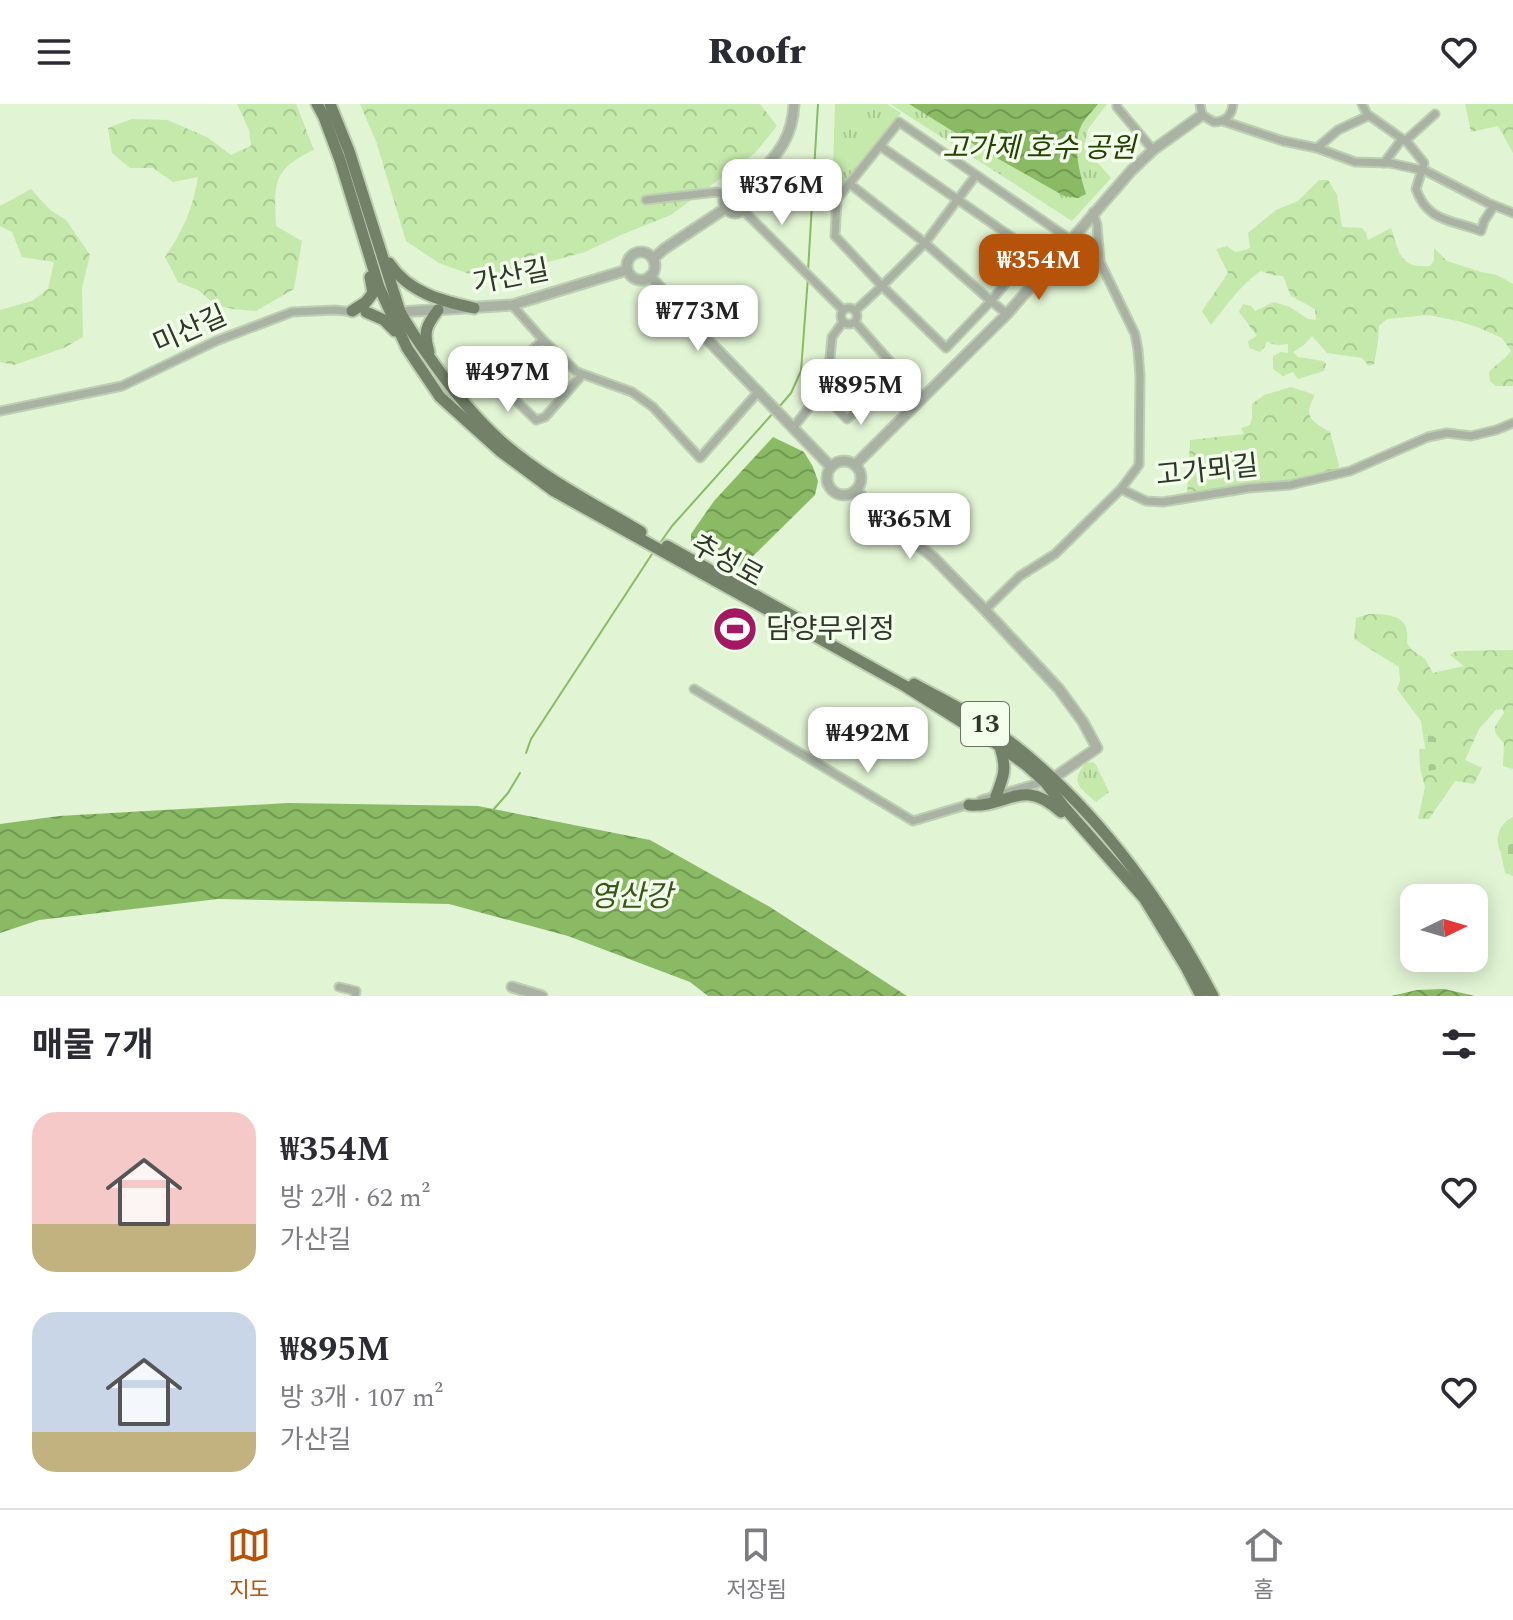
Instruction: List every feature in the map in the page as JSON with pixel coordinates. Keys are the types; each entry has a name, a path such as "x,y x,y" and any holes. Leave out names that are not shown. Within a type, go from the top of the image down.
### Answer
{"main road":[{"name":"추성로","path":"317,104 374,252"},
{"name":"추성로","path":"331,106 349,151 374,252 379,287 448,384 503,442 556,481 644,537 905,686 1048,780 1064,807 1144,898 1201,996"},
{"path":"374,252 419,290 436,299 474,308"},
{"path":"352,311 373,293 374,252"},
{"path":"431,360 425,339 426,328 438,310"},
{"path":"366,312 384,320 401,336"},
{"name":"추성로","path":"396,313 407,348 440,397 500,451 554,491 644,537"},
{"name":"추성로","path":"670,552 958,707 1026,754 1048,780 1099,826 1135,870 1173,925 1213,996"},
{"path":"996,796 1005,774 1000,746"},
{"path":"969,805 980,806 1022,793 1048,800 1128,879"}],"street":[{"path":"743,194 789,135 794,104"},
{"path":"1117,104 1153,150"},
{"path":"1223,121 1231,114 1233,104"},
{"path":"1362,104 1368,116 1404,140 1424,163 1416,185 1426,209 1442,219 1481,231 1494,206"},
{"path":"855,465 1007,314 1131,171 1201,109 1209,121 1223,121 1355,162 1390,163 1438,176 1513,213"},
{"path":"1384,163 1404,140 1435,114"},
{"path":"1317,148 1338,130 1368,116"},
{"path":"880,146 1032,251 991,301 946,348 835,236 837,199 899,122 1071,240"},
{"path":"855,311 925,243 976,175"},
{"path":"850,184 1007,314"},
{"path":"646,200 716,192 727,196"},
{"path":"732,192 743,194 746,203 743,210 734,213 726,208 727,196 732,192"},
{"path":"653,259 726,208"},
{"path":"743,210 843,310"},
{"path":"1093,212 1100,262 1135,334 1138,350 1139,465 1121,489"},
{"path":"646,252 653,259 655,268 646,279 637,280 629,274 627,260 633,253 646,252"},
{"name":"가산길","path":"396,313 512,305 627,270"},
{"path":"650,276 831,467"},
{"path":"512,305 563,360 582,375 632,392 653,407 700,458 759,391"},
{"path":"848,308 855,311 855,322 848,325 843,322 843,310 848,308"},
{"name":"미산길","path":"0,411 122,386 216,341 292,312 396,313"},
{"path":"793,428 821,392 832,337 843,322"},
{"path":"855,322 923,399"},
{"path":"543,340 501,378 500,385 536,420 545,417 582,375"},
{"path":"821,392 847,419 897,370"},
{"name":"고가뫼길","path":"985,610 1020,576 1055,554 1121,489 1146,501 1163,502 1249,488 1290,485 1350,471 1428,437 1447,433 1471,436 1513,423"},
{"path":"840,461 855,465 861,481 856,491 841,496 832,491 827,482 831,467 840,461"},
{"path":"694,689 913,821 1048,780 1097,748 1059,689 985,610 933,557 856,491"},
{"path":"339,987 356,991 355,996"},
{"path":"512,991 542,996"}],"green space":[{"path":"237,104 296,104 314,150 283,171 276,189 276,226 302,241 294,289 256,311 216,305 198,290 178,282 165,257 186,219 198,177 173,182 153,168 130,168 112,153 108,128 132,119 167,120 207,137 231,155 251,146 249,130"},
{"path":"360,104 760,104 777,126 755,153 671,215 585,252 515,271 475,276 439,263 406,241 376,141"},
{"path":"835,104 887,104 901,113 832,198"},
{"name":"고가제 호수 공원","path":"890,104 1107,104 1088,129 1084,147 1111,178 1072,221"},
{"path":"1465,104 1513,104 1513,153 1498,126 1471,132"},
{"path":"1319,180 1328,180 1337,195 1342,227 1362,228 1368,240 1391,228 1398,250 1412,264 1430,266 1434,260 1434,248 1447,261 1497,275 1513,284 1513,386 1496,386 1490,381 1489,372 1511,351 1502,338 1458,321 1428,315 1387,319 1379,326 1374,364 1369,366 1362,358 1327,353 1312,336 1293,352 1298,357 1323,361 1326,364 1324,371 1298,379 1293,372 1283,376 1273,369 1273,356 1288,353 1288,344 1267,341 1260,352 1249,348 1248,341 1257,336 1239,312 1243,304 1255,311 1274,302 1316,320 1315,309 1291,296 1283,276 1261,271 1240,289 1211,325 1202,311 1228,273 1216,249 1227,246 1235,252 1250,248 1248,233 1276,210 1298,201"},
{"path":"31,189 50,210 66,220 90,255 82,288 83,337 64,348 14,365 0,362 0,310 32,301 48,289 54,262 22,257 12,232 0,226 0,206"},
{"path":"1291,387 1315,395 1309,408 1310,417 1330,432 1339,465 1337,471 1288,482 1251,483 1187,495 1190,440 1244,434 1241,428 1250,425 1252,404 1264,395"},
{"path":"1369,614 1391,616 1402,622 1406,627 1407,643 1425,659 1433,673 1464,666 1450,655 1456,651 1513,650 1513,769 1503,766 1504,743 1495,728 1504,713 1502,709 1496,710 1479,729 1465,760 1482,768 1474,784 1455,781 1429,819 1418,819 1425,787 1419,749 1426,749 1429,771 1433,736 1423,735 1421,721 1397,689 1399,667 1354,639 1356,618"},
{"path":"1423,735 1438,740 1441,766 1438,769 1429,771"},
{"path":"1093,762 1109,792 1096,802 1081,789 1077,780 1086,763"},
{"path":"1513,817 1513,831 1501,853 1499,832 1504,823"},
{"path":"1510,831 1513,831 1513,876 1505,873 1501,853"}],"water":[{"name":"고가제 호수 공원","path":"909,104 1098,104 1082,124 1077,141 1086,194 1078,198 1064,196"},
{"path":"773,437 804,452 818,481 815,495 745,564 734,569 691,542 691,534 714,501"},
{"name":"영산강","path":"288,803 478,806 650,840 770,907 907,996 708,996 690,982 568,936 449,904 218,899 39,920 0,933 0,824 59,816"},
{"path":"1444,989 1475,996 1391,996 1417,990"}],"waterway":[{"path":"808,271 818,104"},
{"path":"779,407 791,393 801,371 808,277"},
{"path":"660,543 774,412"},
{"path":"526,753 531,739 654,551"},
{"path":"493,810 520,773"}],"place":[{"name":"담양무위정","path":"735,629"}]}
